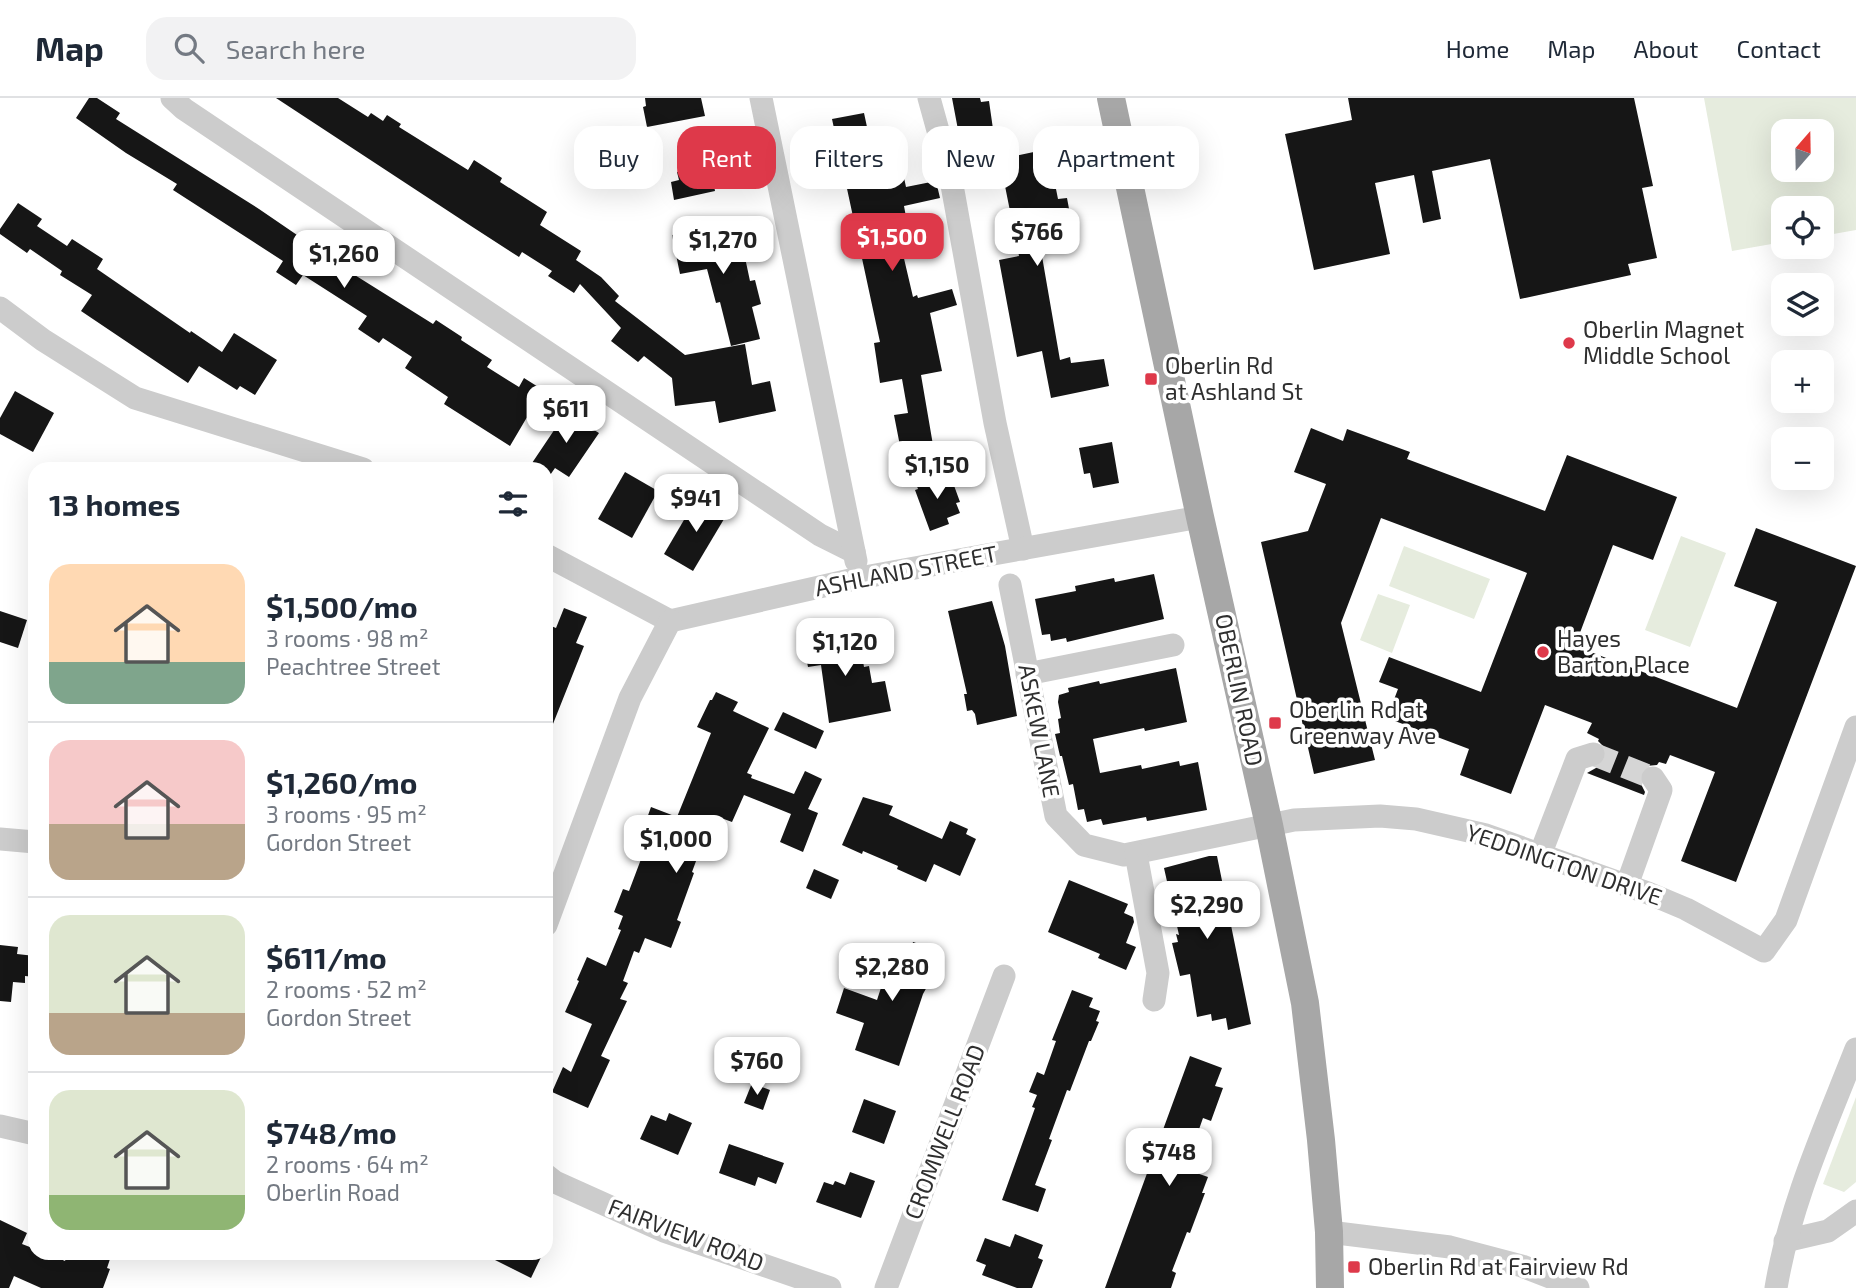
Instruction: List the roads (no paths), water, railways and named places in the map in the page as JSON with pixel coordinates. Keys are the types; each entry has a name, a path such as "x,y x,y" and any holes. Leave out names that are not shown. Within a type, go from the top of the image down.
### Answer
{"main road":[{"name":"OBERLIN ROAD","path":"1111,98 1269,825 1304,1003 1321,1140 1329,1232 1330,1288"}],"street":[{"path":"172,98 196,117 820,535 855,552"},
{"path":"761,98 859,578"},
{"path":"929,98 950,174 995,423 1023,549"},
{"path":"0,308 43,340 135,398 341,462"},
{"name":"ASHLAND STREET","path":"670,621 859,578 1200,517"},
{"path":"553,559 670,621 631,698 553,906"},
{"name":"ASKEW LANE","path":"1010,585 1056,816 1084,845 1124,855 1136,854 1269,825"},
{"path":"1027,674 1172,645"},
{"name":"YEDDINGTON DRIVE","path":"1269,825 1294,820 1380,816 1416,819 1486,835 1686,909 1764,951 1786,920 1856,727"},
{"path":"1540,855 1577,759 1593,754"},
{"path":"1627,886 1661,790 1653,778"},
{"path":"0,839 28,841"},
{"path":"1136,854 1158,974 1154,1000"},
{"name":"CROMWELL ROAD","path":"886,1288 1004,976"},
{"path":"1776,1288 1798,1196 1856,1049"},
{"path":"0,1126 28,1132"},
{"name":"FAIRVIEW ROAD","path":"553,1180 664,1231 830,1288"},
{"path":"1786,1241 1828,1231 1856,1211"},
{"path":"1329,1232 1450,1247 1522,1266 1578,1288"}],"tunnel":[{"path":"1593,754 1653,778"}],"place":[{"name":"Oberlin Magnet Middle School","path":"1569,343"},
{"name":"Oberlin Rd at Ashland St","path":"1151,379"},
{"name":"Hayes Barton Place","path":"1543,652"},
{"name":"Oberlin Rd at Greenway Ave","path":"1275,723"},
{"name":"Oberlin Rd at Fairview Rd","path":"1354,1267"}]}
